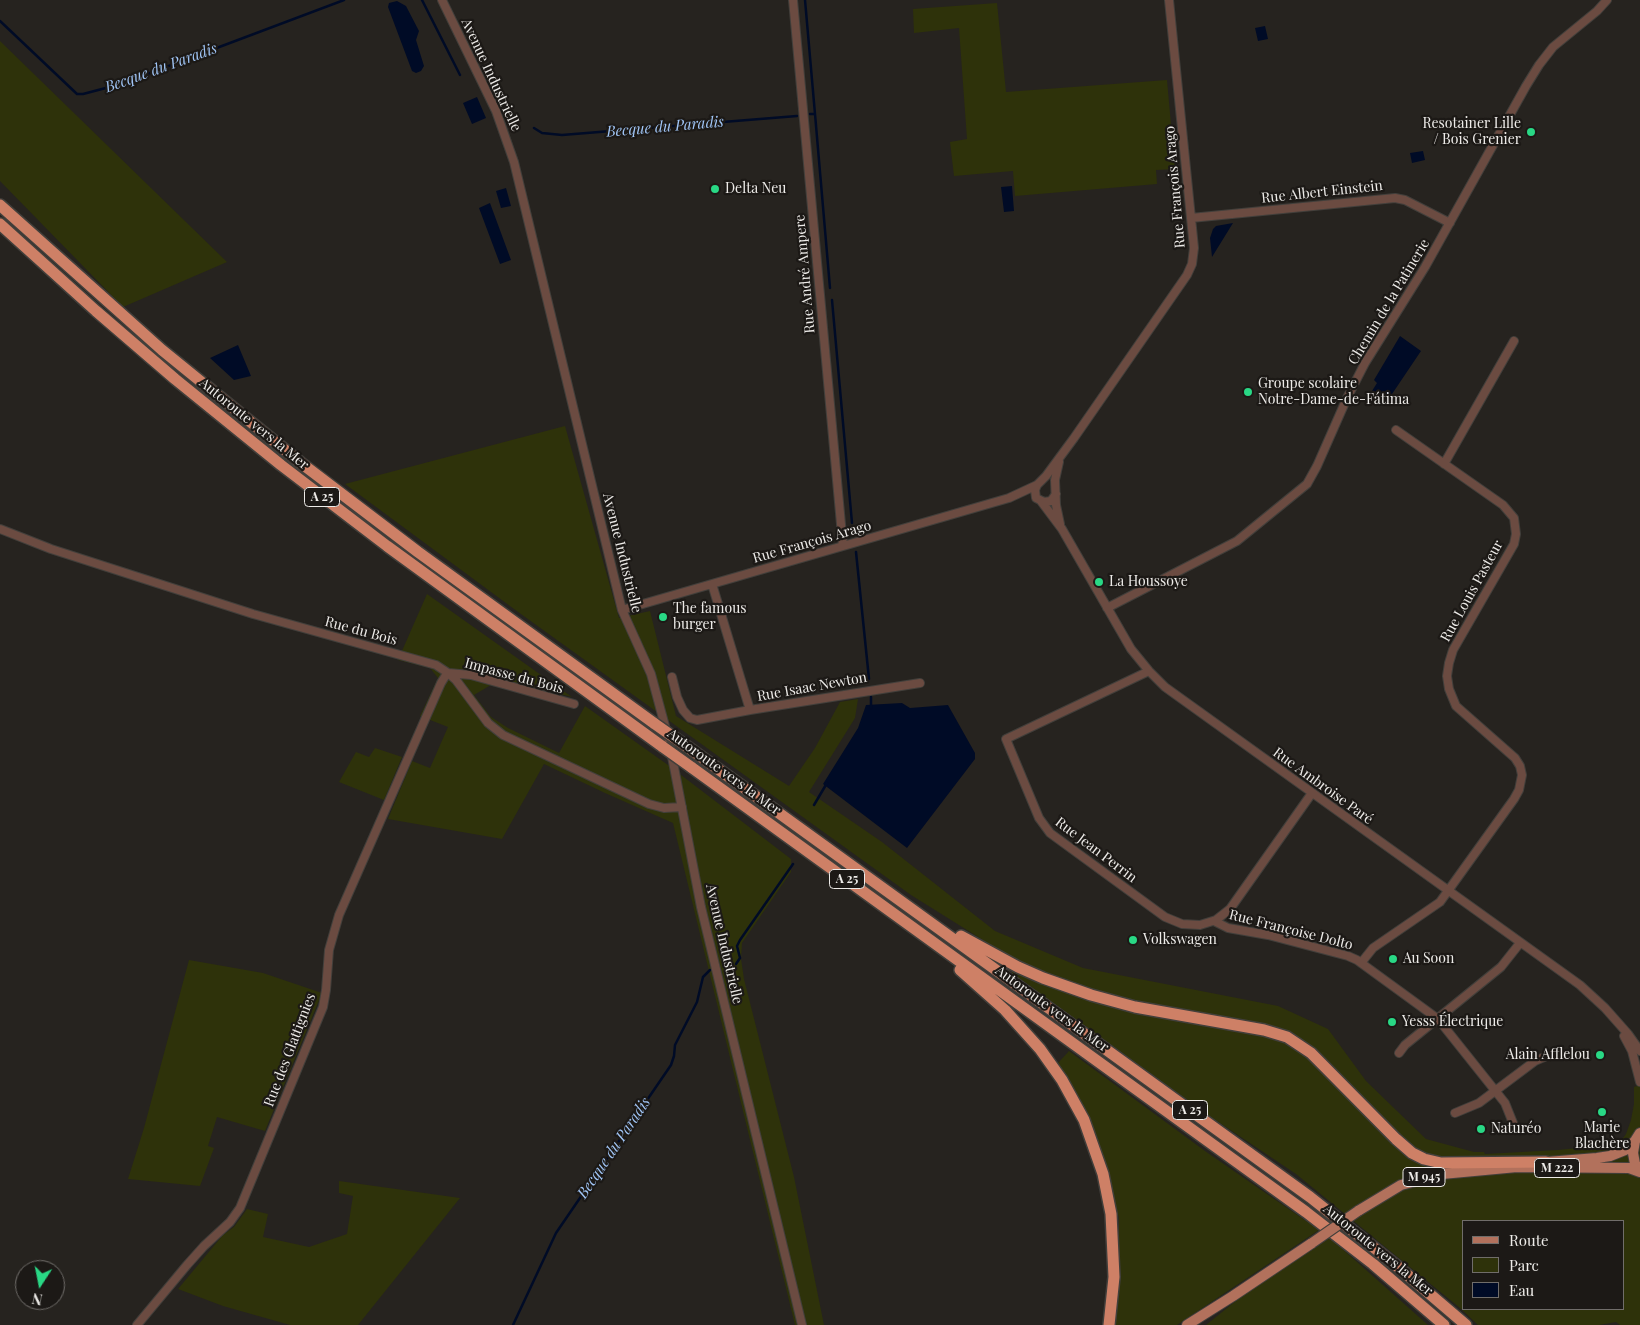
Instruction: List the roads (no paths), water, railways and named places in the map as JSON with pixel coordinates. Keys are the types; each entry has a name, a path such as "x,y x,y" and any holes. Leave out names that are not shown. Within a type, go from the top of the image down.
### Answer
{"highway":[{"name":"A 25","path":"0,205 162,350 301,463 398,537 655,724 1310,1197 1397,1266 1466,1325"},
{"name":"Autoroute vers la Mer","path":"0,224 96,311 181,384 280,465 386,546 1306,1212 1373,1264 1444,1325"},
{"path":"907,905 999,958 1069,988 1135,1007 1264,1030 1287,1037 1298,1043 1316,1058 1396,1139 1412,1153 1424,1160 1441,1164 1546,1162"},
{"path":"941,948 948,960 1005,1010 1040,1050 1062,1080 1084,1120 1103,1174 1111,1214 1114,1277 1108,1325"}],"main road":[{"name":"M 222","path":"1517,1167 1546,1162 1610,1156 1625,1150 1638,1136"},
{"path":"1638,1136 1633,1148 1633,1157 1640,1171"},
{"name":"M 222","path":"1498,1168 1629,1168 1640,1171"},
{"name":"M 945","path":"1186,1325 1233,1296 1387,1192 1414,1180 1442,1174 1498,1168"},
{"name":"M 945","path":"1198,1325 1233,1296"}],"street":[{"name":"Avenue Industrielle","path":"442,0 496,111 511,152 622,610 648,666 669,741 701,907 802,1325"},
{"name":"Rue André Ampere","path":"793,0 844,546"},
{"name":"Rue François Arago","path":"622,610 1008,498 1038,484 1064,453 1190,269 1194,253 1169,0"},
{"name":"Chemin de la Patinerie","path":"1107,608 1237,541 1304,487 1317,466 1347,398 1365,363 1425,267 1539,65 1560,40 1597,11 1607,0"},
{"name":"Rue Albert Einstein","path":"1191,218 1395,198 1405,200 1450,223"},
{"path":"1444,464 1514,341"},
{"name":"Rue Louis Pasteur","path":"1361,963 1371,950 1437,905 1449,891 1514,799 1519,790 1522,775 1520,766 1515,758 1456,706 1451,695 1447,676 1453,650 1514,544 1516,534 1515,523 1508,509 1396,430"},
{"name":"Rue François Arago","path":"1056,491 1056,472 1064,453"},
{"path":"1049,481 1053,484 1056,491 1051,501 1046,503 1039,500 1035,492 1038,484 1049,481"},
{"name":"Rue Ambroise Paré","path":"1056,491 1056,505 1062,529"},
{"name":"Rue François Arago","path":"1008,498 1024,496 1039,500"},
{"name":"Rue Ambroise Paré","path":"1039,500 1062,529 1131,649 1148,671 1175,695 1584,989 1616,1021 1640,1051"},
{"name":"Rue du Bois","path":"0,529 44,546 253,614 424,661 448,672 488,723 503,735 648,804 664,808 682,807"},
{"name":"Rue Isaac Newton","path":"712,584 750,710 920,683"},
{"name":"Rue Jean Perrin","path":"1148,671 1006,739 1039,818 1046,830 1170,920 1194,926 1214,921"},
{"name":"Impasse du Bois","path":"448,672 471,675 574,704"},
{"name":"Rue des Glattignies","path":"137,1325 187,1265 230,1222 240,1208 323,1007 329,950 340,915 441,683 448,672"},
{"path":"672,677 677,697 683,710 690,718 697,720 750,710"},
{"path":"1214,921 1230,909 1312,793"},
{"name":"Rue Françoise Dolto","path":"1214,921 1225,927 1268,935 1348,956 1361,963 1438,1019 1508,1107 1513,1123"},
{"path":"1399,1053 1405,1045 1505,964 1520,943"},
{"name":"Rue Ambroise Paré","path":"1616,1021 1632,1051 1640,1082"},
{"path":"1455,1113 1474,1105 1535,1060 1556,1052"}],"water":[{"path":"397,1 406,6 419,31 416,40 424,66 421,71 416,73 412,71 388,7 389,3"},
{"path":"1265,26 1268,39 1258,41 1255,28"},
{"path":"477,97 486,118 472,124 463,103"},
{"path":"1423,151 1425,160 1412,163 1410,153"},
{"path":"1012,186 1014,211 1004,212 1001,187"},
{"path":"506,188 511,206 501,208 496,191"},
{"path":"490,203 511,260 500,264 479,208"},
{"path":"1233,223 1212,257 1210,238 1213,229 1216,226"},
{"path":"1400,336 1421,351 1390,397 1380,397 1372,391 1377,383 1374,380"},
{"path":"238,345 251,376 234,380 210,358"},
{"path":"902,703 910,708 948,705 975,753 975,759 907,848 823,784 858,728 866,705"}],"waterway":[{"name":"Becque du Paradis","path":"0,21 77,94 83,94 121,84 344,0"},
{"name":"Becque du Paradis","path":"422,0 460,75"},
{"path":"805,0 815,114"},
{"name":"Becque du Paradis","path":"810,114 815,114 830,288"},
{"name":"Becque du Paradis","path":"534,128 542,133 562,135 797,116"},
{"name":"Becque du Paradis","path":"832,300 852,523"},
{"name":"Becque du Paradis","path":"856,552 869,679"},
{"name":"Becque du Paradis","path":"871,697 871,708"},
{"name":"Becque du Paradis","path":"814,805 827,783"},
{"name":"Becque du Paradis","path":"736,964 740,958 737,946 740,940 793,864"},
{"name":"Becque du Paradis","path":"513,1325 556,1233 671,1065 675,1045 697,1002 703,977 710,970"}],"place":[{"name":"Resotainer Lille / Bois Grenier","path":"1531,132"},
{"name":"Delta Neu","path":"715,189"},
{"name":"Groupe scolaire Notre-Dame-de-Fátima","path":"1248,392"},
{"name":"La Houssoye","path":"1099,582"},
{"name":"The famous burger","path":"663,617"},
{"name":"Volkswagen","path":"1133,940"},
{"name":"Au Soon","path":"1393,959"},
{"name":"Yesss Électrique","path":"1392,1022"},
{"name":"Alain Afflelou","path":"1600,1055"},
{"name":"Marie Blachère","path":"1602,1112"},
{"name":"Naturéo","path":"1481,1129"}]}
